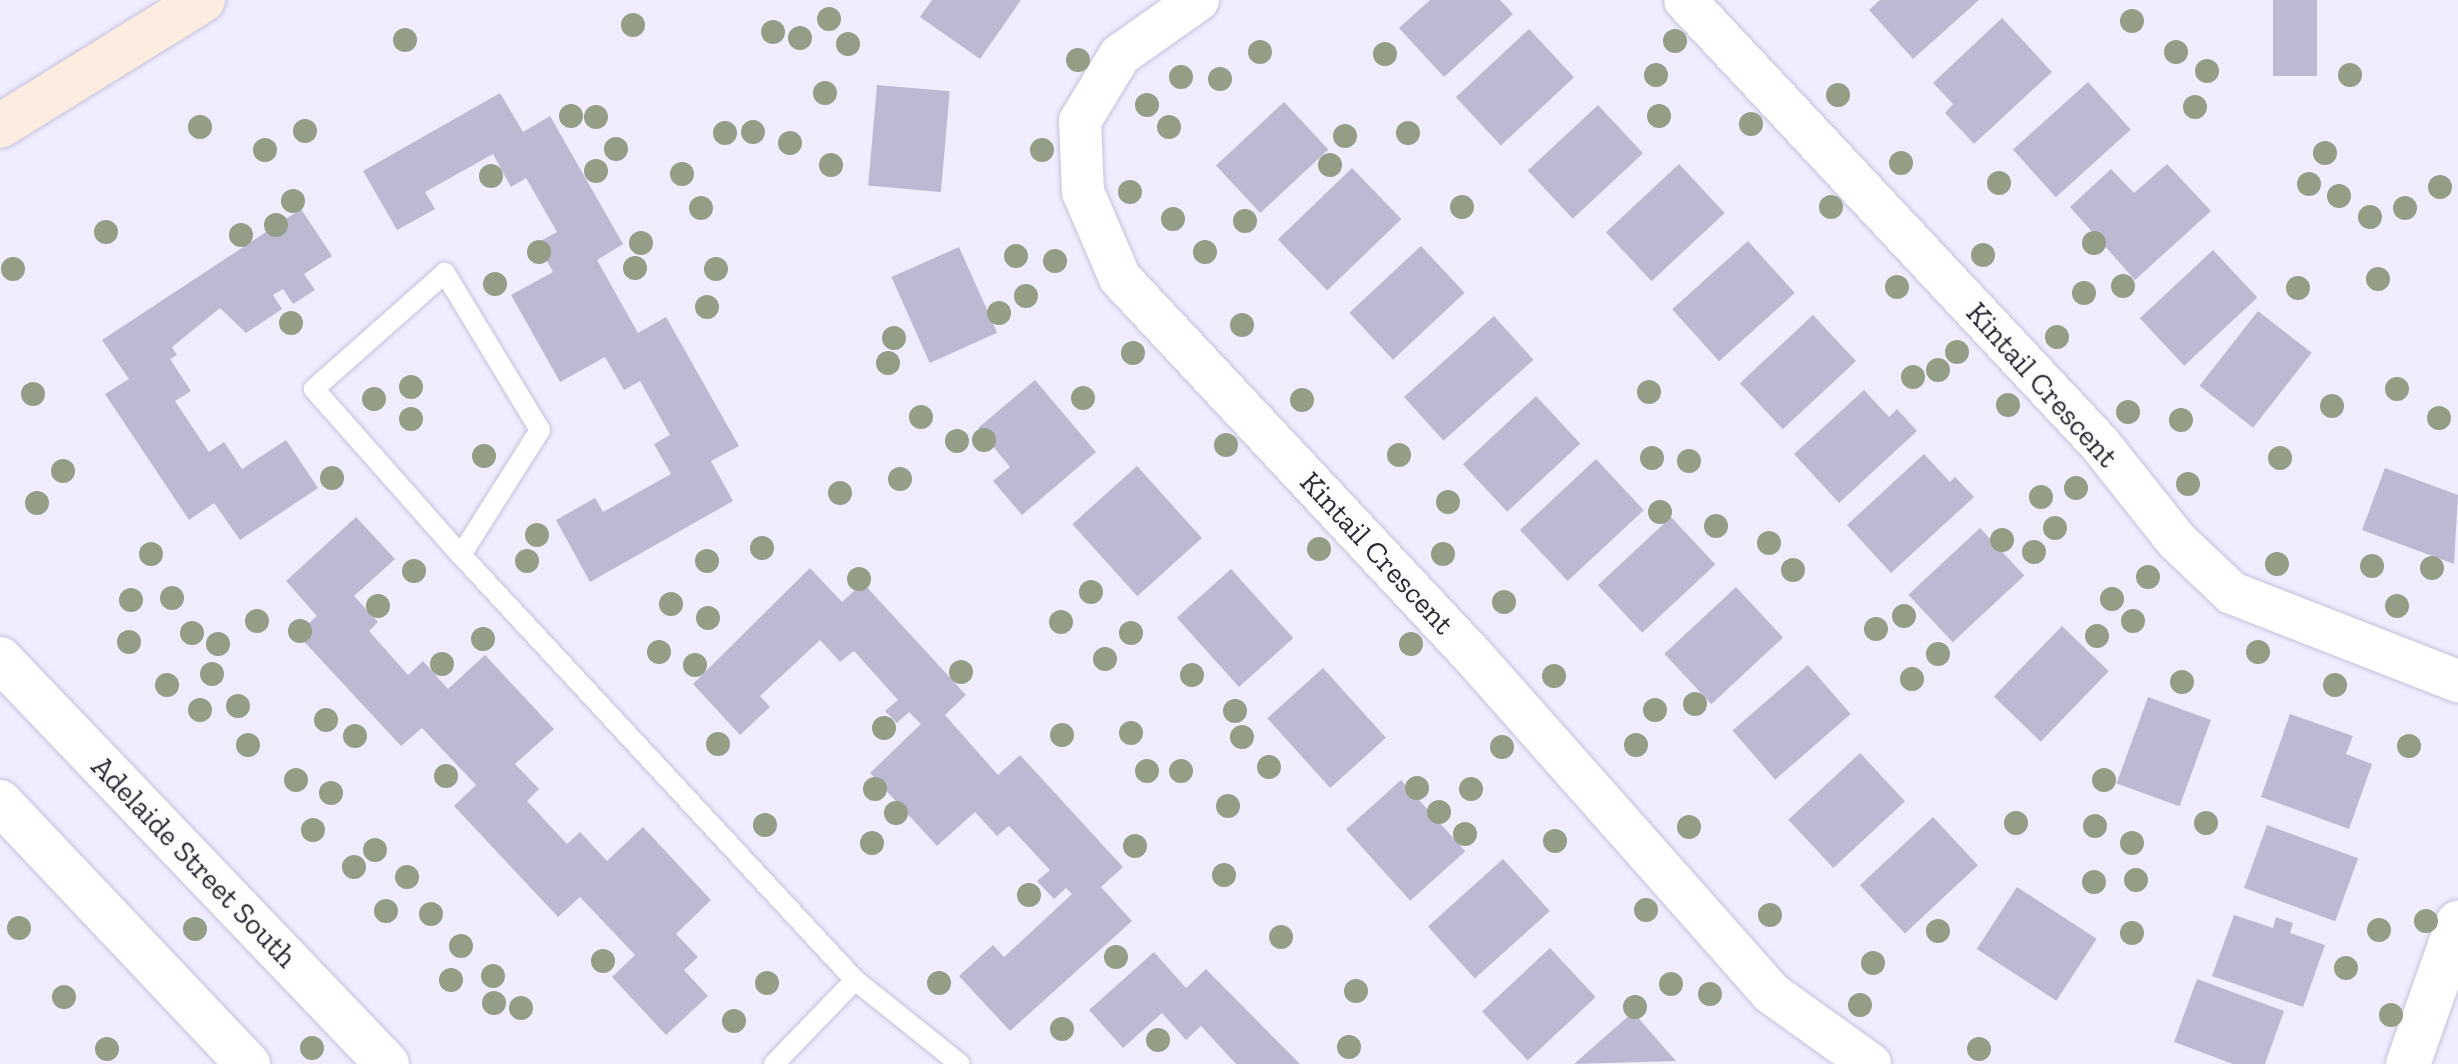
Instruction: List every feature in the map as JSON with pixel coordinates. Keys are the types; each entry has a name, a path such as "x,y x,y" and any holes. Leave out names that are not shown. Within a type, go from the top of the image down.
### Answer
{"main road":[{"path":"0,126 203,0"}],"street":[{"name":"Kintail Crescent","path":"1198,0 1120,55 1080,121 1083,192 1120,278 1474,657 1771,993 1870,1064"},
{"name":"Kintail Crescent","path":"1685,0 2099,443 2177,541 2232,593 2458,681"},
{"name":"Adelaide Street South","path":"0,659 387,1064"},
{"path":"0,802 248,1064"},
{"path":"2408,1064 2458,923"}],"lane":[{"path":"461,555 540,430 445,273 314,389 461,555 855,980 960,1064"},
{"path":"774,1064 855,980"}],"building":[{"path":"932,0 1021,0 980,59 920,17"},
{"path":"1430,0 1500,0 1513,14 1444,77 1399,28"},
{"path":"1880,0 1979,0 1913,59 1869,10"},
{"path":"2273,0 2317,0 2317,76 2273,76"},
{"path":"2002,18 2052,72 1974,144 1945,113 1953,104 1933,83"},
{"path":"1529,29 1574,77 1501,145 1456,97"},
{"path":"2088,82 2131,130 2056,197 2013,150"},
{"path":"877,85 950,91 941,192 868,186"},
{"path":"500,93 523,132 550,116 623,244 597,260 638,333 666,317 739,446 711,461 733,501 590,582 556,520 595,498 603,512 671,474 654,444 670,435 640,381 624,390 605,357 560,382 511,295 553,272 537,243 557,232 526,178 511,187 493,154 425,192 435,209 397,230 363,171"},
{"path":"1284,102 1328,150 1260,213 1216,165"},
{"path":"1598,105 1643,153 1573,219 1528,170"},
{"path":"1679,164 1725,213 1652,281 1606,232"},
{"path":"2167,164 2211,211 2135,280 2070,207 2111,169 2134,193"},
{"path":"1352,168 1401,219 1327,291 1278,240"},
{"path":"301,209 332,256 304,274 315,290 293,304 283,289 273,295 282,309 246,333 220,308 172,347 177,355 170,359 191,391 175,401 209,452 224,442 242,469 286,440 318,488 240,540 214,503 189,520 105,394 129,379 102,340"},
{"path":"1748,241 1795,293 1719,361 1672,309"},
{"path":"1421,246 1465,293 1393,360 1349,313"},
{"path":"959,247 997,333 930,363 891,277"},
{"path":"2213,250 2257,298 2184,366 2140,318"},
{"path":"2258,311 2312,353 2253,428 2200,386"},
{"path":"1813,315 1856,361 1783,429 1740,383"},
{"path":"1494,316 1533,360 1444,441 1404,397"},
{"path":"1035,380 1096,452 1022,515 993,481 1010,467 978,428"},
{"path":"1864,390 1889,417 1897,409 1917,431 1839,503 1794,454"},
{"path":"1536,396 1580,444 1507,512 1463,464"},
{"path":"1924,454 1950,482 1955,477 1974,497 1891,573 1847,525"},
{"path":"1596,459 1644,510 1568,581 1520,530"},
{"path":"1137,466 1202,538 1137,596 1072,524"},
{"path":"2385,468 2458,495 2454,564 2362,530"},
{"path":"356,517 395,559 354,596 378,622 369,631 408,675 423,661 448,689 485,655 554,729 515,764 539,789 527,801 567,844 580,832 607,861 643,827 711,900 676,934 698,957 684,970 708,996 666,1035 612,977 635,955 580,897 558,917 454,806 476,785 422,728 401,746 297,634 317,616 286,581"},
{"path":"1671,517 1715,565 1642,633 1598,585"},
{"path":"1980,528 2024,576 1953,642 1908,595"},
{"path":"810,568 842,602 863,583 966,695 945,715 998,775 1020,755 1123,867 1101,887 1132,921 1010,1031 959,976 993,945 1004,957 1072,894 1066,888 1054,899 1037,881 1050,870 1009,826 997,836 975,812 937,846 870,773 921,724 909,712 897,723 885,711 898,700 854,651 840,662 820,640 760,696 770,707 740,735 693,684"},
{"path":"1231,569 1293,638 1239,687 1177,618"},
{"path":"1736,587 1783,637 1711,704 1664,654"},
{"path":"2062,626 2109,671 2041,742 1994,696"},
{"path":"1808,665 1851,714 1775,780 1733,731"},
{"path":"1323,668 1386,738 1330,788 1267,718"},
{"path":"2148,697 2211,720 2179,806 2117,783"},
{"path":"2290,714 2353,736 2346,754 2372,764 2349,829 2261,797"},
{"path":"1860,753 1905,801 1833,868 1788,820"},
{"path":"1401,780 1465,851 1410,901 1346,830"},
{"path":"1933,817 1978,865 1905,933 1860,885"},
{"path":"2267,825 2358,858 2335,921 2244,888"},
{"path":"1503,859 1550,911 1475,979 1428,927"},
{"path":"2017,887 2097,939 2056,1001 1977,949"},
{"path":"2234,915 2273,928 2276,917 2293,923 2290,933 2325,945 2303,1007 2212,976"},
{"path":"1550,948 1596,997 1528,1060 1482,1011"},
{"path":"1154,952 1186,988 1206,969 1300,1064 1236,1064 1201,1026 1186,1040 1162,1013 1123,1048 1089,1010"},
{"path":"2197,979 2284,1011 2265,1064 2233,1064 2174,1042"},
{"path":"1633,1012 1676,1061 1574,1064"}]}
